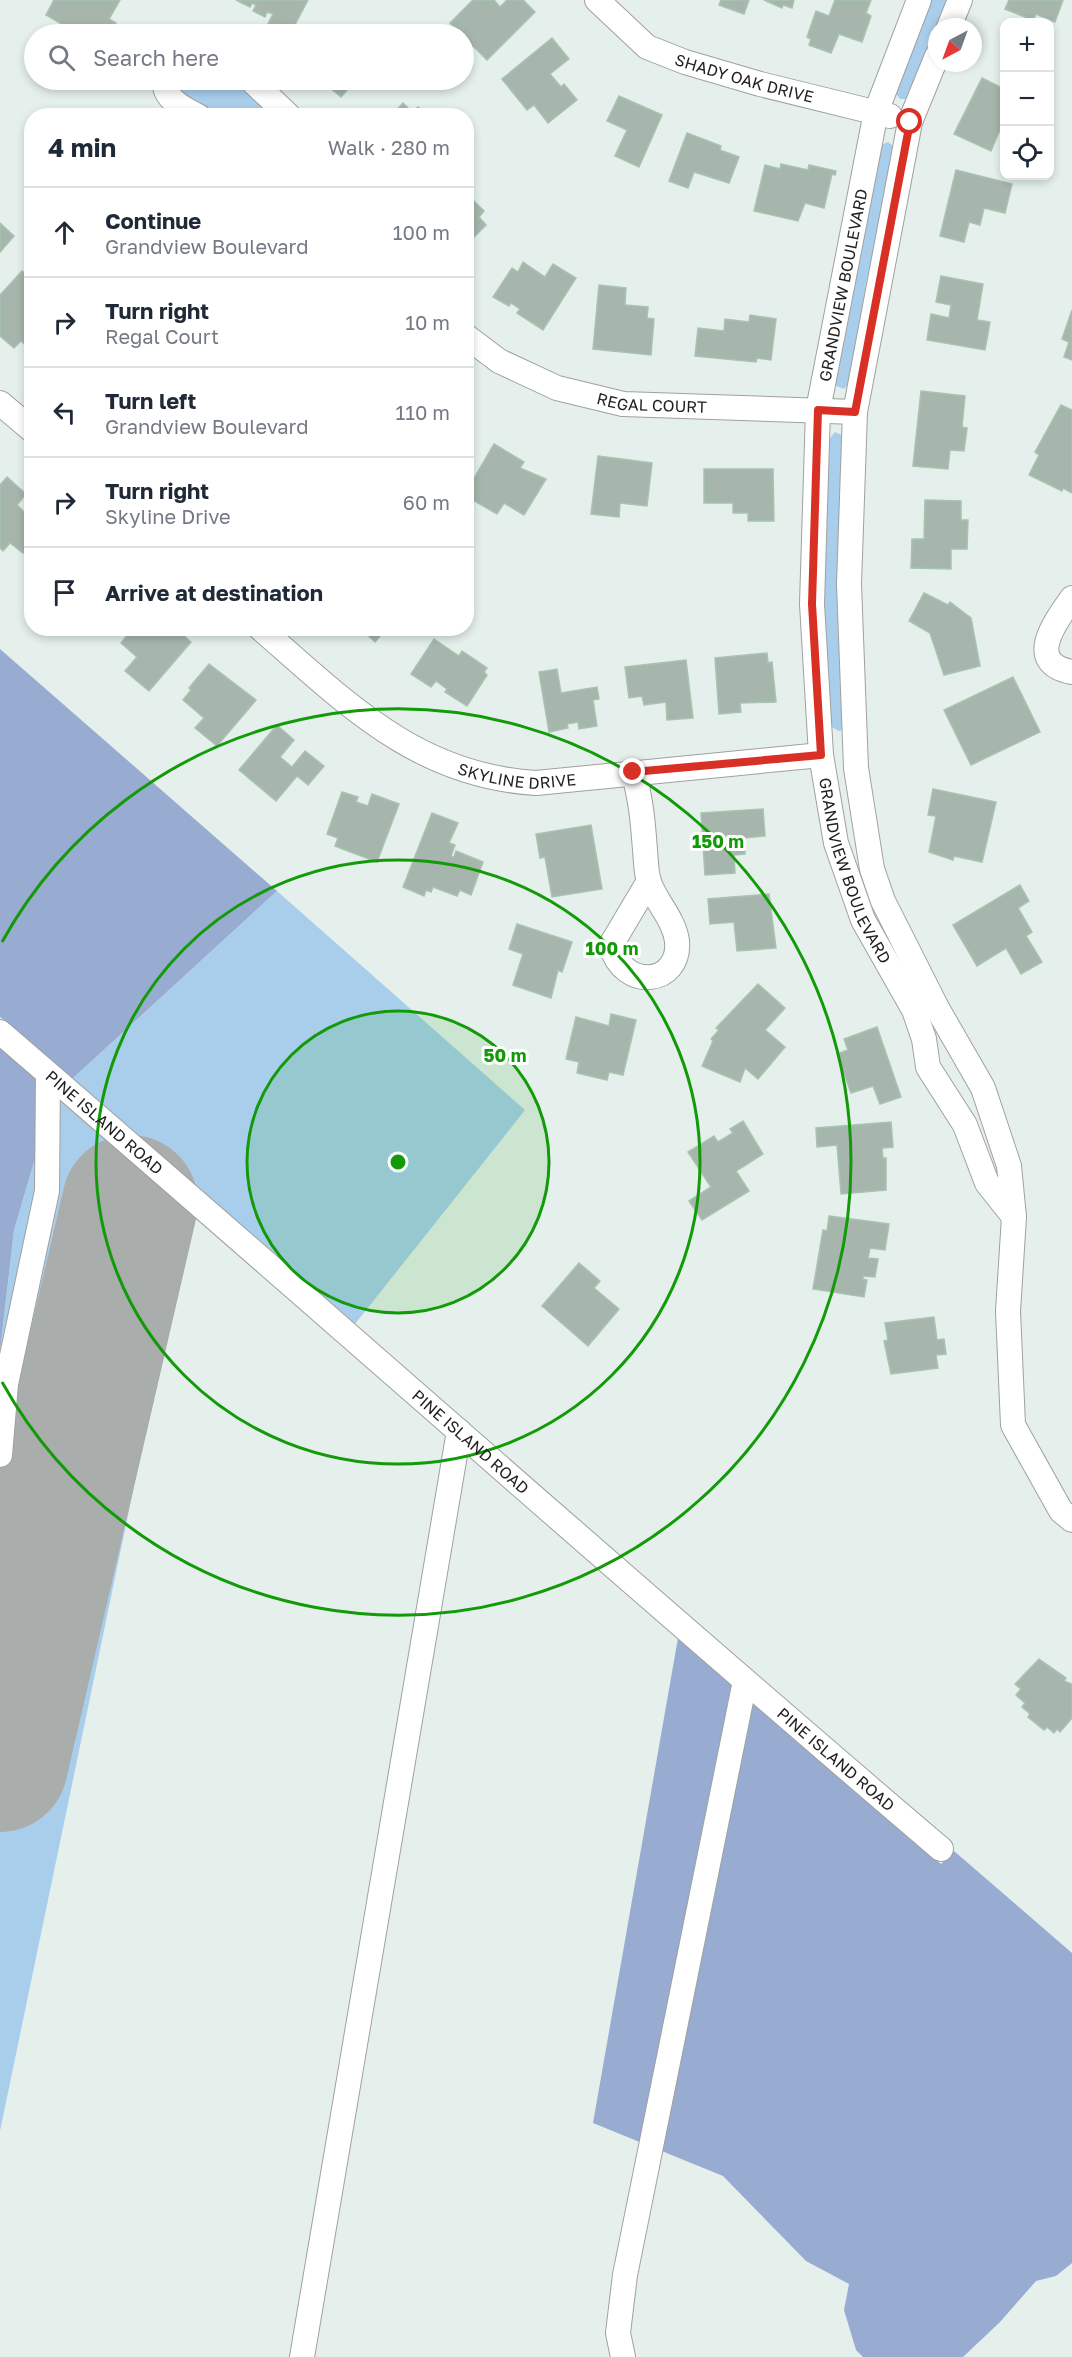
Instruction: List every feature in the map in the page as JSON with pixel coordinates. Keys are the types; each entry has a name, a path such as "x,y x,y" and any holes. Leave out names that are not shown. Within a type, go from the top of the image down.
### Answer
{"street":[{"name":"SHADY OAK DRIVE","path":"597,0 647,47 685,62 760,84 910,122"},
{"name":"GRANDVIEW BOULEVARD","path":"919,0 876,112 818,410 812,604 821,755 836,843 863,920 914,1010 924,1039 928,1067 965,1125 987,1183 1014,1217"},
{"path":"953,18 960,0"},
{"name":"GRANDVIEW BOULEVARD","path":"930,72 910,122 855,412 849,584 855,756 872,869 897,930 982,1088 1009,1166 1014,1217 1008,1311 1013,1425 1061,1511 1072,1520"},
{"path":"167,90 175,102 185,108"},
{"path":"262,90 281,108"},
{"name":"REGAL COURT","path":"474,342 499,361 556,388 623,404 855,412"},
{"path":"0,402 24,423"},
{"path":"1072,598 1048,636 1047,654 1049,662 1054,666 1072,672"},
{"name":"SKYLINE DRIVE","path":"269,636 362,716 425,756 470,773 504,781 536,783 821,755"},
{"path":"633,772 640,796 649,882"},
{"name":"PINE ISLAND ROAD","path":"0,1032 941,1849"},
{"path":"0,1455 6,1384 48,1191 48,1074"},
{"path":"302,2357 459,1431"},
{"path":"623,2357 618,2333 625,2275 745,1681"}],"shaded area":[{"path":"927,0 949,0 942,18 928,18 928,56 915,91 906,99 900,99 896,94"},
{"path":"178,90 251,90 272,108 197,108 188,104"},
{"path":"888,142 898,150 866,283 852,380 844,389 836,386 833,380 881,145"},
{"path":"835,432 846,437 844,730 839,731 828,725 820,581 827,442"},
{"path":"0,649 277,891 72,1079 0,1017"},
{"path":"277,891 525,1110 355,1324 72,1079"},
{"path":"0,1048 54,1094 14,1230 0,1351"},
{"path":"54,1094 191,1212 0,2131 0,1351 14,1230"},
{"path":"678,1638 941,1864 954,1851 1072,1953 1072,2263 1056,2276 1036,2281 1000,2322 963,2357 863,2357 856,2350 844,2310 849,2284 806,2261 723,2176 593,2123"}],"building":[{"path":"54,0 120,0 109,19 115,24 62,24 46,15"},
{"path":"236,0 308,0 295,24 268,24 273,14 267,12 265,17 253,11 256,5 252,3 250,7"},
{"path":"473,0 494,0 500,7 507,0 523,0 535,12 487,60 474,47 474,24 450,23"},
{"path":"721,0 749,0 744,14 719,5"},
{"path":"764,0 794,0 792,8 783,5 782,8"},
{"path":"835,0 871,0 866,13 871,16 862,42 839,34 831,53 809,45 811,39 807,37 816,11 829,16"},
{"path":"1009,0 1063,0 1055,22 1054,18 1046,18 1036,14 1034,18 1028,18 1005,9"},
{"path":"552,38 569,59 550,74 561,87 564,84 577,100 548,123 534,105 527,110 502,79"},
{"path":"982,78 1000,87 1000,130 991,151 954,134"},
{"path":"333,90 347,90 341,97"},
{"path":"619,96 662,115 639,167 615,156 627,130 607,121"},
{"path":"403,103 408,108 398,108"},
{"path":"687,133 721,146 720,150 739,157 729,183 694,172 688,188 669,181"},
{"path":"781,164 808,170 809,165 836,171 835,175 832,174 824,208 805,203 798,221 754,211 765,165 780,169"},
{"path":"956,170 1012,184 1005,213 984,208 980,225 969,222 964,242 940,236"},
{"path":"474,201 484,211 479,217 486,225 474,237"},
{"path":"0,223 14,236 0,252"},
{"path":"523,262 545,277 553,264 576,278 543,330 517,313 520,309 511,303 509,306 493,297 512,268 518,272"},
{"path":"22,271 24,273 24,344 21,341 14,348 0,336 0,295"},
{"path":"941,276 983,284 977,320 990,322 985,350 927,340 931,314 949,318 951,305 936,302"},
{"path":"599,285 626,288 625,305 648,307 647,318 654,319 651,355 593,349"},
{"path":"1072,310 1072,360 1064,357 1069,342 1062,339"},
{"path":"750,315 776,319 771,360 757,358 756,362 695,356 698,328 724,331 725,319 749,322"},
{"path":"921,391 965,396 962,427 967,428 964,451 950,450 948,469 913,466"},
{"path":"1061,405 1072,410 1072,493 1063,488 1062,491 1029,475 1039,455 1035,452"},
{"path":"494,444 524,462 520,468 546,479 524,515 504,503 497,514 474,501 474,478"},
{"path":"598,456 652,463 647,506 620,503 619,517 591,514"},
{"path":"704,469 773,469 774,521 748,521 748,513 733,513 733,503 704,503"},
{"path":"7,477 24,492 24,496 17,505 24,512 23,553 10,543 3,551 0,548 0,485"},
{"path":"925,500 961,501 961,520 968,520 967,549 951,549 951,569 911,568 912,539 924,539"},
{"path":"924,593 948,605 950,602 971,618 980,666 944,675 930,633 909,621"},
{"path":"127,636 184,636 191,642 149,691 125,671 137,657 121,643"},
{"path":"369,636 380,636 375,642"},
{"path":"434,639 459,656 462,651 487,668 484,672 487,675 467,706 445,692 447,689 436,681 431,687 411,674"},
{"path":"767,653 768,663 772,662 776,702 740,703 741,712 719,714 715,658"},
{"path":"686,660 693,718 667,720 666,702 644,705 642,696 629,698 625,667"},
{"path":"209,664 256,700 217,746 195,728 204,718 183,700 191,690 189,688"},
{"path":"557,669 561,693 597,687 599,699 593,700 597,726 579,729 578,722 567,724 568,728 549,732 539,672"},
{"path":"1013,677 1040,732 971,765 944,710"},
{"path":"277,725 294,740 280,757 292,767 305,751 324,766 308,785 297,776 276,801 239,770"},
{"path":"933,789 996,802 982,862 954,856 953,860 929,852 936,816 928,815"},
{"path":"342,792 358,797 356,802 368,806 372,794 399,804 377,862 335,846 338,838 327,834"},
{"path":"763,809 765,836 744,838 745,854 734,855 735,873 705,875 701,813"},
{"path":"432,813 458,823 449,843 455,845 451,856 454,857 456,851 483,862 471,895 460,890 457,896 433,887 431,892 426,890 424,896 403,887"},
{"path":"591,825 602,889 552,897 545,857 540,858 536,834"},
{"path":"1020,885 1029,901 1018,908 1032,932 1026,936 1042,962 1021,974 1006,948 977,966 953,925"},
{"path":"769,894 776,948 737,951 734,922 710,924 708,899"},
{"path":"517,924 572,942 562,972 558,970 551,998 513,985 523,954 509,949"},
{"path":"758,984 785,1008 765,1030 785,1047 758,1079 745,1068 740,1082 702,1066 713,1041 711,1039 719,1030 716,1028"},
{"path":"611,1014 636,1020 623,1075 609,1072 607,1080 577,1073 579,1062 566,1059 576,1017 609,1026"},
{"path":"877,1027 901,1097 880,1104 873,1086 851,1093 837,1054 848,1050 844,1039"},
{"path":"743,1121 763,1154 736,1171 749,1191 702,1220 689,1201 711,1187 688,1152 714,1136 718,1142 733,1133 730,1129"},
{"path":"891,1122 893,1147 882,1148 883,1158 886,1158 886,1190 841,1194 837,1145 817,1147 816,1128"},
{"path":"829,1216 889,1224 885,1250 870,1248 868,1258 878,1259 875,1277 863,1276 863,1279 867,1280 864,1297 813,1289 823,1230 827,1231"},
{"path":"579,1263 600,1281 594,1288 619,1309 588,1346 542,1306"},
{"path":"934,1317 937,1340 944,1339 946,1354 936,1355 938,1368 891,1374 884,1341 888,1340 885,1323"},
{"path":"1039,1659 1066,1678 1064,1681 1072,1684 1072,1718 1060,1732 1057,1729 1054,1733 1047,1727 1044,1730 1028,1717 1030,1714 1022,1707 1025,1703 1016,1695 1021,1689 1015,1684"}],"runway":[{"path":"0,1764 130,1203"}],"route":[{"path":"633,772 821,755 812,604 818,410 855,412 910,122"}]}
